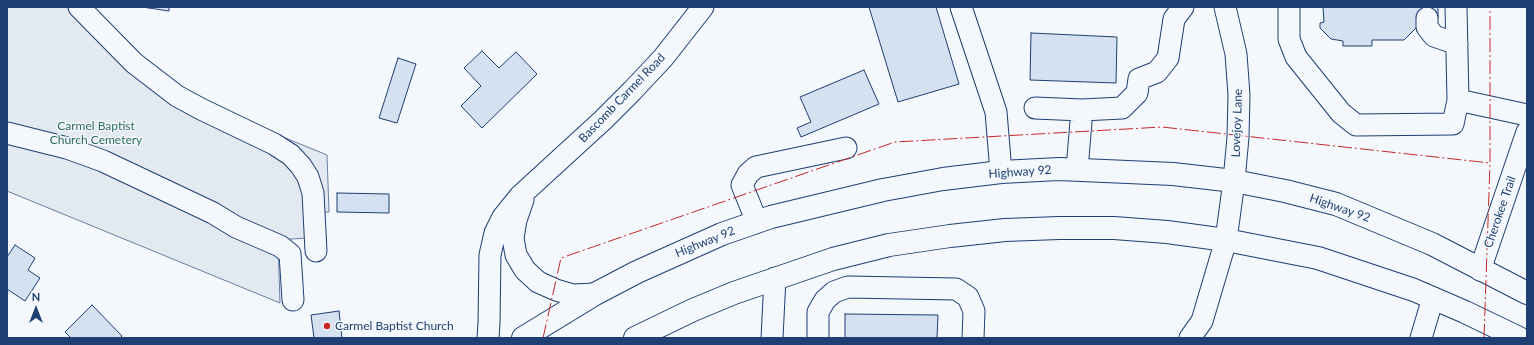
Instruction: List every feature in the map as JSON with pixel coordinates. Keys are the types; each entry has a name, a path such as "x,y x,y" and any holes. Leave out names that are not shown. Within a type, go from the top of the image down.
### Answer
{"main road":[{"name":"Highway 92","path":"524,338 595,294 676,253 757,222 827,202 882,190 943,179 1001,172 1076,169 1173,174 1234,181 1285,191 1336,204 1432,244 1527,294"},
{"path":"635,338 694,310 775,278 833,259 889,246 1005,230 1114,228 1167,232 1226,240 1318,258 1368,274 1433,298 1519,338"}],"street":[{"path":"79,7 134,63 177,96 201,110 274,144 291,154 308,177 313,193 316,251"},
{"name":"Bascomb Carmel Road","path":"488,338 490,323 490,255 495,233 503,217 520,196 632,91 663,58 703,7"},
{"path":"961,7 996,112 1001,172"},
{"path":"1036,108 1082,110 1122,108 1137,94 1139,79 1157,72 1168,58 1174,19 1183,7"},
{"name":"Lovejoy Lane","path":"1190,338 1202,321 1226,240 1234,181 1238,137 1239,95 1236,54 1225,7"},
{"path":"1289,7 1289,39 1296,57 1341,113 1356,125 1453,124 1458,100 1456,7"},
{"path":"1427,18 1427,27 1434,36 1457,44"},
{"path":"1458,100 1527,115"},
{"path":"1076,169 1082,110"},
{"name":"Cherokee Trail","path":"1480,270 1527,132"},
{"path":"7,133 67,148 103,161 213,213 236,227 280,246 290,254 294,300"},
{"path":"757,222 742,185 748,174 756,167 846,148"},
{"name":"Bascomb Carmel Road","path":"535,183 523,200 516,220 513,238 516,255 525,270 538,282 556,290 573,294 595,294"},
{"path":"772,338 775,278"},
{"path":"818,338 818,312 825,300 834,292 848,287 956,289 968,297 974,311 973,338"},
{"path":"1421,338 1433,298"}],"green space":[{"name":"Carmel Baptist Church Cemetery","path":"7,7 90,7 148,64 185,93 266,130 327,155 329,212 320,212 321,237 278,240 280,303 7,191"}],"building":[{"path":"142,7 169,7 169,11"},
{"path":"869,7 936,7 959,84 898,102"},
{"path":"1323,7 1438,7 1438,18 1416,18 1418,26 1404,40 1372,40 1372,46 1343,46 1343,41 1331,39 1320,28 1320,23 1324,22"},
{"path":"1031,33 1117,37 1116,83 1030,80"},
{"path":"482,51 499,68 516,52 537,74 482,128 461,106 481,86 464,68"},
{"path":"398,58 416,64 397,123 379,118"},
{"path":"864,70 879,104 801,137 797,128 811,122 800,97"},
{"path":"337,193 389,194 389,213 337,212"},
{"path":"15,245 35,258 28,270 40,278 25,301 7,289 7,257"},
{"path":"92,305 122,336 120,338 71,338 65,332"},
{"name":"Carmel Baptist Church","path":"339,311 342,338 314,338 311,315"},
{"path":"845,314 938,315 937,338 845,338"}],"power":[{"path":"1484,338 1490,163 1490,7"},
{"path":"543,338 561,258 895,142 1162,127 1490,163"}],"place":[{"name":"Carmel Baptist Church","path":"327,326"}]}
